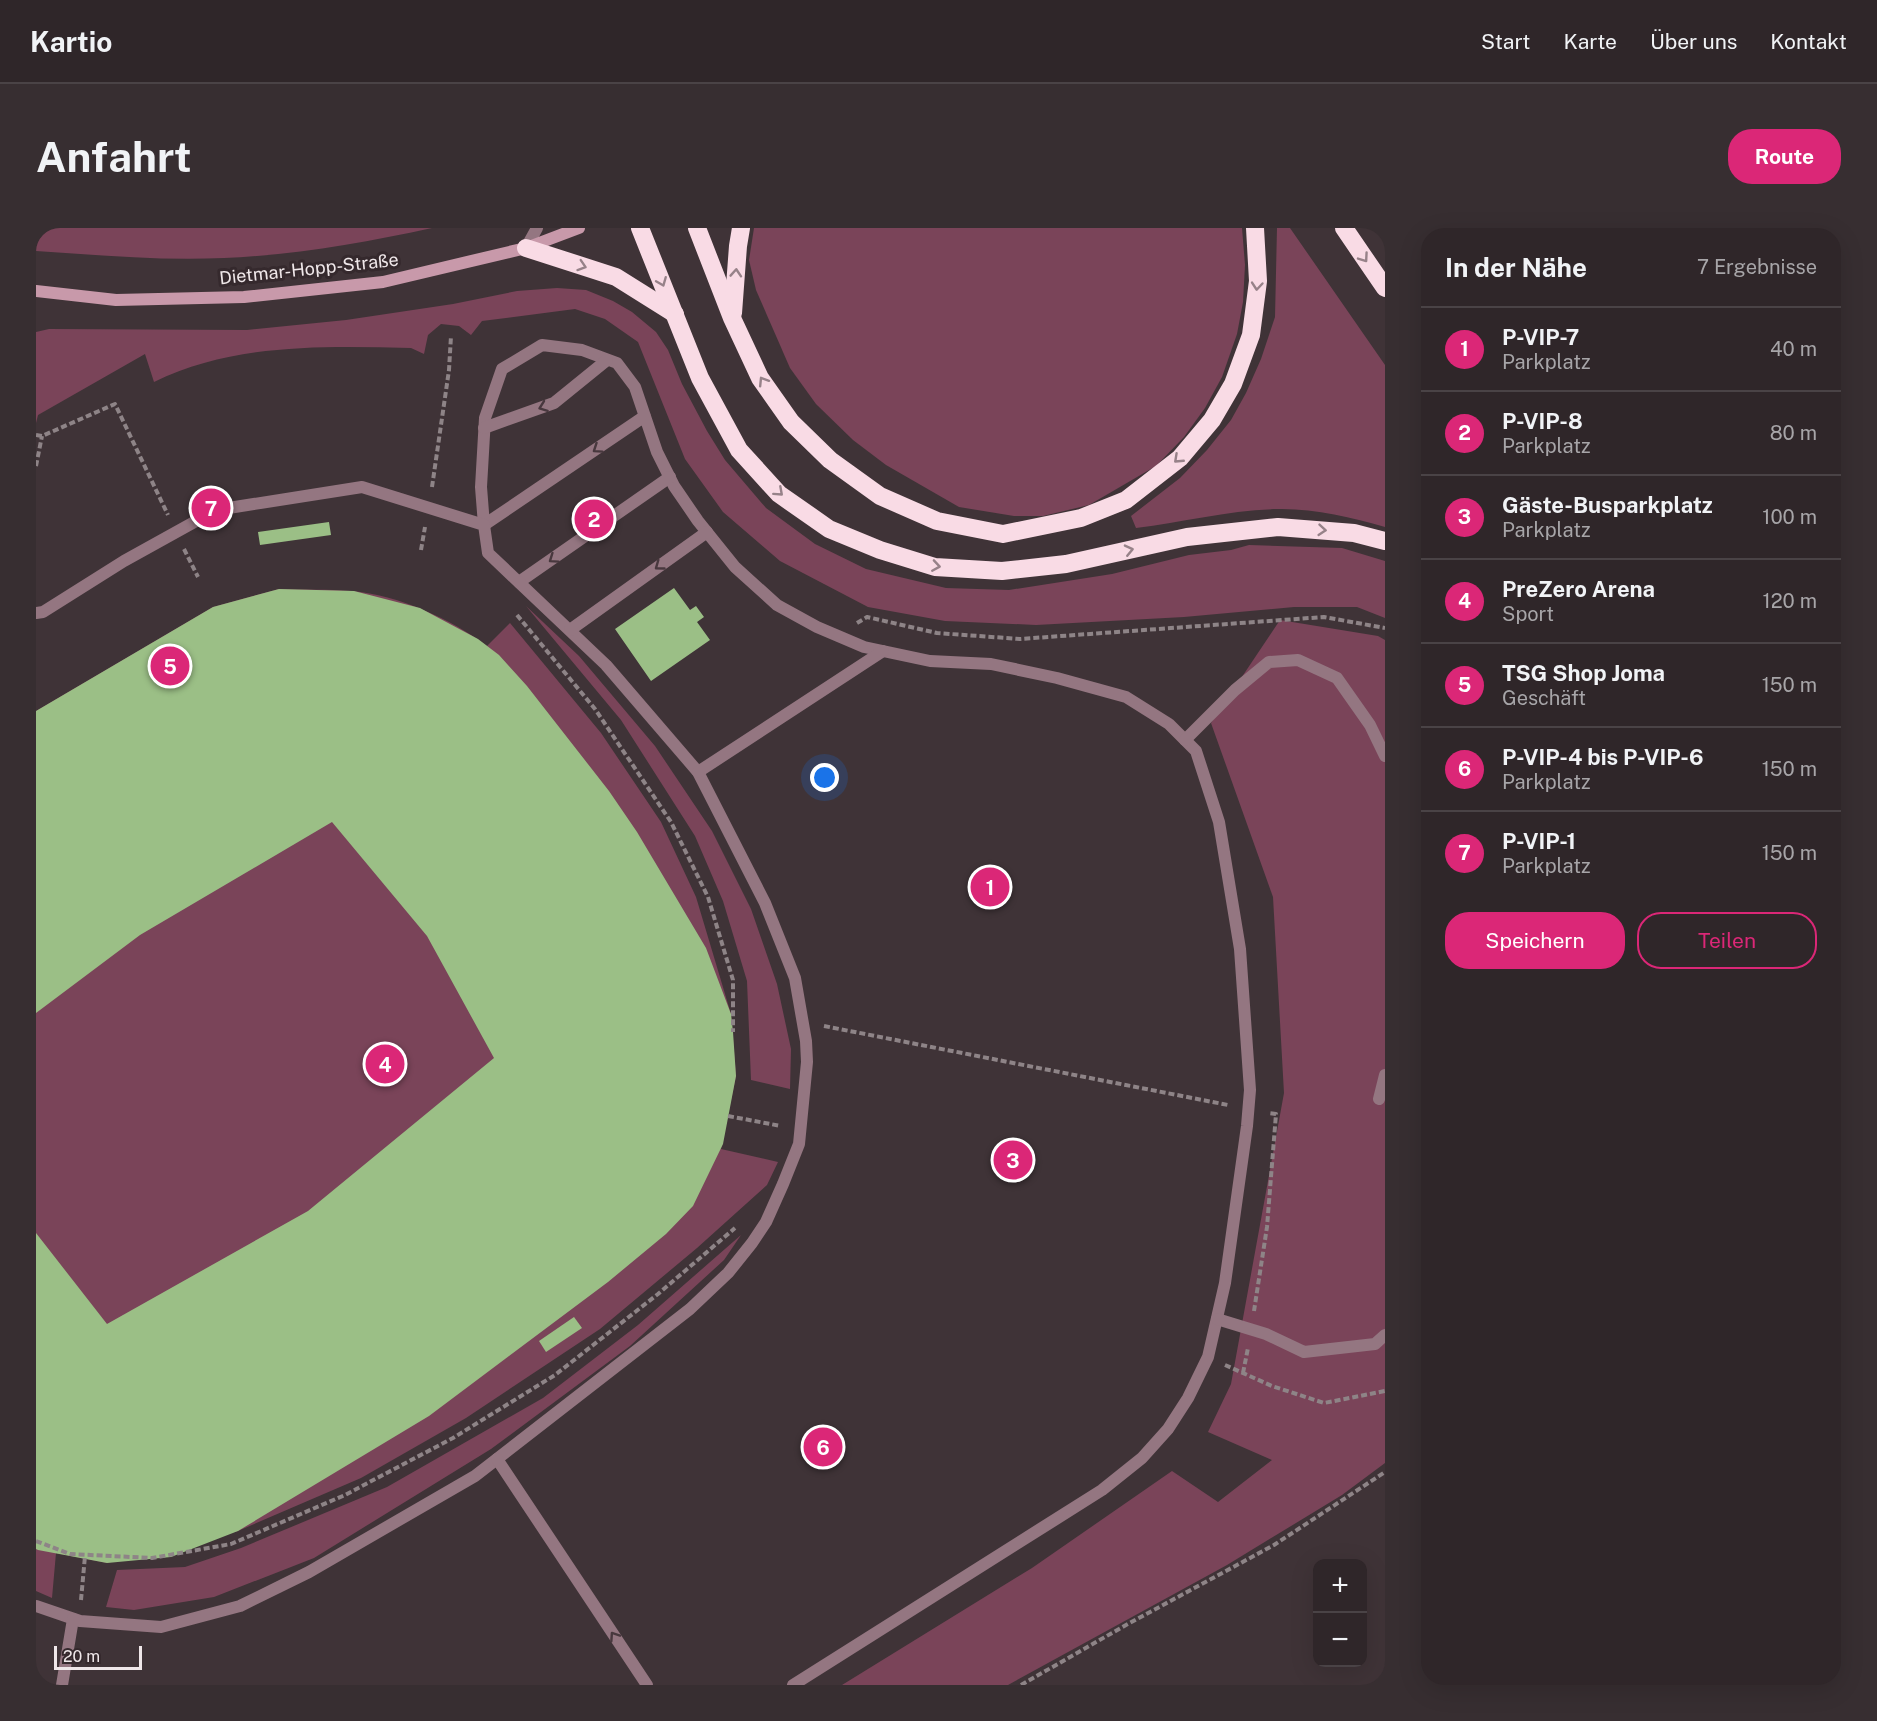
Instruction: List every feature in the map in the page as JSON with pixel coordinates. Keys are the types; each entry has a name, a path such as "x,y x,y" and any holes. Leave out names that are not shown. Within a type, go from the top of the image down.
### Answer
{"highway":[{"path":"640,228 700,378 738,450 779,494 829,529 880,550 935,567 1002,571 1066,564 1187,537 1278,527 1354,533 1385,541"},
{"path":"697,228 732,318 760,378 791,422 830,460 880,496 937,521 1003,534 1081,518 1126,500 1180,458 1212,420 1233,384 1251,335 1258,281 1256,228"},
{"path":"732,318 741,228"},
{"path":"1344,228 1385,288"},
{"path":"526,248 616,277 675,314"}],"street":[{"name":"Dietmar-Hopp-Straße","path":"36,291 116,300 244,297 383,282 526,248 579,228"}],"lane":[{"path":"526,248 537,228"},
{"path":"36,1606 76,1620 161,1627 240,1606 309,1572 475,1476 690,1309 728,1273 756,1237 766,1222 783,1184 799,1144 807,1062 804,1022 795,978 765,903 698,772 606,664 488,553 481,487 485,418 502,369 542,345 582,350 617,363 635,387 657,452 674,486 735,567 777,605 864,646 930,662 991,664 1057,678 1126,697 1169,724 1196,752 1220,822 1240,950 1250,1090 1225,1283 1208,1358 1188,1398 1168,1429 1142,1458 1102,1490 793,1685"},
{"path":"484,428 554,403 607,360"},
{"path":"484,525 645,417"},
{"path":"519,582 670,477"},
{"path":"36,613 43,612 124,561 216,510 362,487 484,525"},
{"path":"570,630 707,532"},
{"path":"698,772 883,651"},
{"path":"1185,740 1235,690 1269,662 1298,660 1337,678 1370,725 1385,756"},
{"path":"1379,1099 1385,1075"},
{"path":"1217,1319 1266,1334 1304,1352 1375,1344 1385,1335"},
{"path":"497,1459 647,1685"},
{"path":"62,1685 76,1620"}],"path":[{"path":"36,229 44,228"},
{"path":"440,434 449,370 451,336"},
{"path":"36,435 42,436 116,404 198,577"},
{"path":"36,466 42,436"},
{"path":"517,615 594,709 671,822 708,897 733,980 733,1032"},
{"path":"836,634 867,617 937,633 1020,639 1324,617 1385,628"},
{"path":"804,1022 1276,1114 1267,1227 1243,1373"},
{"path":"728,1116 800,1130"},
{"path":"36,1540 70,1554 152,1558 231,1544 345,1495 453,1438 555,1375 658,1294 741,1222 756,1237"},
{"path":"1208,1358 1272,1386 1324,1403 1385,1391"},
{"path":"1021,1685 1274,1545 1385,1472"},
{"path":"76,1620 85,1556"}],"shaded area":[{"path":"36,228 432,228 302,251 224,258 177,259 36,251"},
{"path":"754,228 1242,228 1245,265 1243,302 1237,334 1222,377 1205,408 1184,437 1156,466 1089,505 1043,516 1014,516 959,507 886,465 853,440 816,404 790,368 756,290 749,260"},
{"path":"1277,228 1290,228 1385,365 1385,527 1331,514 1277,509 1224,514 1136,528 1131,516 1180,478 1207,450 1231,420 1246,393 1261,359 1275,317"},
{"path":"557,288 586,290 613,301 632,312 656,332 668,350 682,384 707,431 725,460 766,508 815,544 866,569 946,588 1009,590 1112,574 1189,555 1231,550 1249,545 1342,548 1385,561 1385,618 1357,607 1294,607 1184,617 1036,625 945,621 868,607 780,561 723,512 685,459 638,342 605,319 575,309 482,321 471,335 459,326 441,324 428,335 424,354 411,348 345,347 280,350 216,360 184,369 154,382 145,354 38,415 36,423 36,332 49,329 247,330 346,320 453,304 517,291"},
{"path":"279,589 352,591 387,597 441,618 487,646 510,623 601,733 661,822 696,897 731,1014 736,1076 721,1149 778,1162 767,1185 697,1248 600,1329 466,1418 361,1478 238,1531 107,1563 56,1553 52,1598 36,1591 36,711 213,607"},
{"path":"526,606 579,656 655,746 712,831 751,909 777,984 791,1049 790,1089 751,1080 747,981 723,901 695,836 621,720"},
{"path":"1280,620 1378,636 1385,640 1385,1463 1342,1495 1227,1565 1008,1685 842,1685 1032,1568 1172,1471 1218,1502 1272,1460 1208,1432 1231,1384 1284,1093 1273,897 1211,723"},
{"path":"741,1235 724,1260 630,1346 491,1449 314,1558 214,1597 134,1610 106,1607 117,1570 185,1567 241,1548 387,1487 543,1398 638,1325"}],"building":[{"path":"329,522 331,535 260,545 258,532"},
{"path":"674,588 690,610 696,606 704,617 697,622 710,640 651,681 615,629"},
{"path":"279,589 354,591 420,608 478,639 499,655 527,686 609,791 637,832 706,948 731,1014 733,1032 736,1076 723,1144 693,1206 666,1234 608,1282 429,1416 238,1531 171,1557 107,1563 38,1550 36,1549 36,1233 107,1324 308,1211 494,1058 427,936 332,822 140,935 36,1013 36,711 213,607"},
{"path":"574,1317 582,1328 546,1352 539,1341"}],"place":[{"name":"P-VIP-1","path":"211,508"},
{"name":"P-VIP-8","path":"594,519"},
{"name":"TSG Shop Joma","path":"170,666"},
{"name":"P-VIP-7","path":"990,887"},
{"name":"PreZero Arena","path":"385,1064"},
{"name":"Gäste-Busparkplatz","path":"1013,1160"},
{"name":"P-VIP-4 bis P-VIP-6","path":"823,1447"}]}
